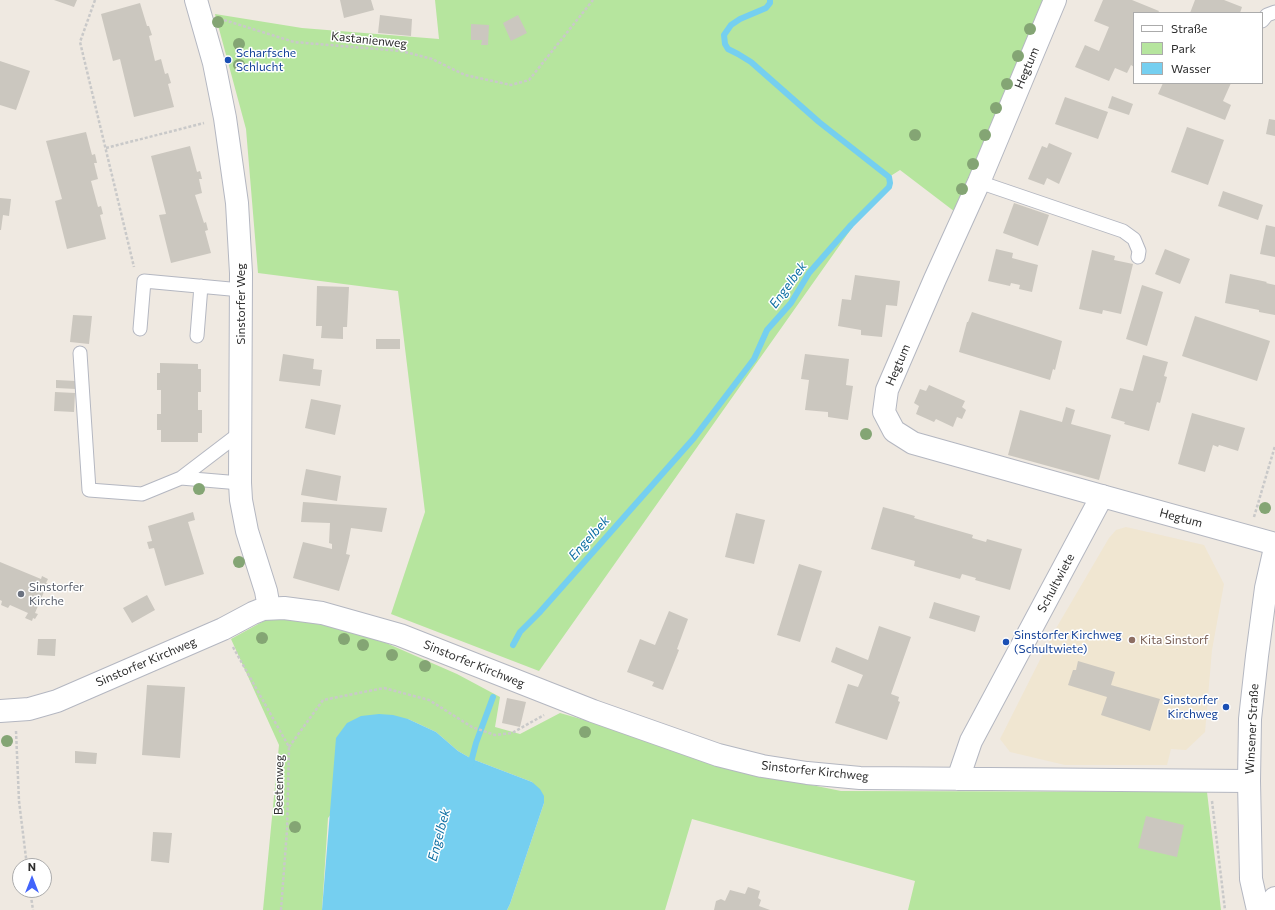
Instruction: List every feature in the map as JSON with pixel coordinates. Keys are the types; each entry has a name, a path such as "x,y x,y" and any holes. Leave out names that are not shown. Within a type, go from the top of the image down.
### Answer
{"street":[{"name":"Hegtum","path":"1055,0 979,182 887,390 884,412 894,431 913,443 1275,544"},
{"name":"Sinstorfer Weg","path":"197,6 214,63 225,118 237,203 241,290 241,500 245,519 263,579 269,608"},
{"name":"Schultwiete","path":"958,778 971,741 1102,496"},
{"name":"Winsener Straße","path":"1258,910 1251,878 1249,781 1250,719 1266,588 1275,548"},
{"name":"Sinstorfer Kirchweg","path":"8,711 29,709 57,701 223,629 253,613 269,608 284,608 322,613 373,627 449,653 564,700 718,755 762,766 807,773 860,778 1249,781"},
{"path":"1274,910 1275,898"}],"lane":[{"path":"1263,20 1266,15 1275,12"},
{"path":"979,182 1124,231 1134,239 1139,251 1138,257"},
{"path":"140,329 144,281 241,290"},
{"path":"197,336 200,286"},
{"path":"80,353 89,490 142,494 181,478 240,433"},
{"path":"181,478 240,483"}],"path":[{"path":"95,0 80,42 136,272"},
{"name":"Kastanienweg","path":"197,6 294,42 401,51 432,60 465,75 511,85 529,80 593,0"},
{"path":"106,148 225,118"},
{"path":"1249,537 1275,446"},
{"name":"Beetenweg","path":"223,629 289,746 288,830 281,910"},
{"path":"289,746 323,700 384,688 429,700 472,727 495,736 512,733 550,712 564,700"},
{"path":"8,711 16,755 26,858"},
{"path":"1212,781 1212,797 1225,910"},
{"path":"31,898 33,910"}],"shaded area":[{"name":"Kita Sinstorf","path":"1126,527 1204,545 1224,584 1212,650 1205,732 1186,750 1171,749 1167,765 1065,765 1010,752 1000,739 1055,630 1109,538 1116,530"}],"green space":[{"path":"435,0 1055,0 963,218 900,170 889,177 889,187 854,225 539,671 391,614 425,512 398,291 258,273 246,129 215,14 302,28 439,39"},
{"path":"273,616 361,632 457,674 500,697 495,727 520,734 560,713 772,777 841,791 1207,792 1221,910 908,910 915,881 692,819 665,910 507,910 544,803 532,782 472,759 458,751 436,732 408,719 328,818 322,910 263,910 279,745 231,639"}],"water":[{"path":"379,714 393,715 408,719 436,732 458,751 472,759 532,782 540,789 544,796 544,803 507,910 322,910 336,738 347,723 361,716"}],"building":[{"path":"54,0 77,0 74,7"},
{"path":"340,0 371,0 374,10 344,18"},
{"path":"1103,0 1132,0 1159,11 1133,12 1133,66 1131,65 1127,73 1115,68 1109,81 1075,67 1085,45 1099,51 1109,27 1094,21"},
{"path":"1195,0 1224,0 1242,7 1240,12 1190,12"},
{"path":"140,3 147,26 149,26 152,35 149,36 155,61 161,59 165,74 168,73 171,83 168,84 174,107 134,117 120,59 113,61 101,14"},
{"path":"380,15 412,19 411,36 378,33"},
{"path":"518,15 527,33 511,41 503,23"},
{"path":"471,24 489,25 488,45 481,45 482,40 471,40"},
{"path":"0,61 30,71 16,110 0,105"},
{"path":"1163,84 1231,84 1223,101 1231,105 1225,120 1158,94"},
{"path":"1112,96 1133,104 1129,115 1108,108"},
{"path":"1065,97 1108,112 1098,139 1055,124"},
{"path":"1269,119 1275,120 1275,136 1266,134"},
{"path":"1187,127 1224,140 1208,185 1171,172"},
{"path":"86,132 92,155 95,154 97,163 94,163 98,179 91,181 98,207 101,206 103,214 100,215 106,239 67,249 55,201 62,199 46,141"},
{"path":"1049,143 1072,153 1059,184 1047,178 1044,185 1028,179 1042,146 1047,148"},
{"path":"190,146 197,172 200,171 202,179 199,179 202,193 195,195 204,223 206,222 208,230 205,231 211,253 171,263 159,215 166,214 151,156"},
{"path":"1223,191 1263,205 1258,220 1218,206"},
{"path":"0,198 11,199 9,216 3,215 1,230 0,230"},
{"path":"1014,203 1049,215 1038,246 1003,233"},
{"path":"1266,225 1275,227 1275,257 1260,254"},
{"path":"996,249 1013,253 1012,258 1038,265 1032,292 1019,289 1020,285 1011,283 1010,286 988,281"},
{"path":"1165,249 1190,259 1180,284 1155,274"},
{"path":"1092,250 1115,256 1114,260 1133,264 1121,314 1103,310 1102,314 1079,309"},
{"path":"1230,274 1275,285 1275,315 1225,303"},
{"path":"855,275 900,281 897,306 886,305 882,337 861,335 861,330 838,326 842,299 851,300"},
{"path":"1142,285 1163,292 1147,346 1126,339"},
{"path":"317,286 349,287 347,327 343,327 343,339 321,338 322,326 316,326"},
{"path":"972,312 1062,341 1055,370 1053,369 1050,380 959,352 967,322"},
{"path":"73,315 92,316 89,344 70,342"},
{"path":"1195,316 1270,341 1257,381 1182,356"},
{"path":"376,339 400,339 400,349 376,349"},
{"path":"283,354 314,359 313,369 322,370 320,386 279,381"},
{"path":"805,354 849,359 846,385 853,386 848,420 828,417 828,412 805,410 809,380 801,379"},
{"path":"1143,355 1168,362 1164,376 1167,377 1160,403 1157,402 1149,431 1124,424 1125,422 1111,418 1120,388 1133,391"},
{"path":"160,363 198,364 198,369 201,369 201,392 198,392 198,410 202,410 202,433 198,433 198,442 161,442 161,430 157,430 157,414 161,414 161,390 157,390 157,373 160,373"},
{"path":"56,380 76,381 76,389 56,388"},
{"path":"929,385 965,401 962,407 966,410 962,419 957,417 953,427 936,419 934,422 916,414 919,406 914,403 920,389 926,391"},
{"path":"55,392 75,393 74,412 54,411"},
{"path":"311,399 341,405 335,435 305,428"},
{"path":"1066,407 1075,410 1071,424 1111,435 1099,480 1008,455 1020,410 1062,422"},
{"path":"1192,413 1245,428 1238,451 1219,445 1218,447 1213,445 1205,472 1178,464"},
{"path":"306,469 341,476 337,501 301,495"},
{"path":"303,502 387,508 382,532 351,528 346,554 350,555 339,591 293,578 303,542 332,549 332,544 329,543 330,523 301,522"},
{"path":"883,507 915,516 914,518 973,535 972,538 986,542 987,539 1022,549 1010,590 975,580 976,578 962,574 960,579 914,566 915,561 871,549"},
{"path":"193,512 195,520 188,522 204,574 165,586 154,548 149,549 147,542 152,541 148,526"},
{"path":"736,513 765,520 754,564 725,557"},
{"name":"Sinstorfer Kirche","path":"0,562 41,579 42,576 48,579 46,583 51,585 49,589 46,587 35,613 38,614 32,621 25,618 28,613 10,605 8,608 1,605"},
{"path":"799,564 822,571 800,642 777,635"},
{"path":"147,595 155,610 132,623 123,608"},
{"path":"934,602 980,616 975,632 929,618"},
{"path":"669,611 688,619 677,649 679,650 663,690 652,686 654,682 627,672 640,639 655,645"},
{"path":"879,626 911,637 891,694 899,697 898,701 900,702 887,740 835,723 848,684 858,687 863,675 831,662 836,647 868,660"},
{"path":"38,639 56,639 55,656 37,655"},
{"path":"1078,661 1115,672 1111,685 1160,699 1150,731 1101,715 1107,697 1068,685 1073,670 1076,670"},
{"path":"147,685 185,687 180,758 142,755"},
{"path":"507,698 526,702 520,727 502,723"},
{"path":"75,751 97,753 96,764 75,763"},
{"path":"1146,816 1184,825 1177,857 1138,848"},
{"path":"153,832 172,833 169,863 151,861"},
{"path":"748,887 760,891 758,898 761,900 759,906 770,910 714,910 716,901 721,899 725,901 730,890 745,894"}],"waterway":[{"name":"Engelbek","path":"513,645 520,632 539,613 694,438 754,359 767,330 791,303 809,273 851,225 889,187 889,177 819,122 751,62 728,49 725,44 724,35 731,25 740,19 766,8 770,3 770,0"},
{"name":"Engelbek","path":"470,766 476,743 493,697"}],"place":[{"name":"Scharfsche Schlucht","path":"228,60"},
{"name":"Sinstorfer Kirche","path":"21,594"},
{"name":"Kita Sinstorf","path":"1132,640"},
{"name":"Sinstorfer Kirchweg (Schultwiete)","path":"1006,642"},
{"name":"Sinstorfer Kirchweg","path":"1226,707"}]}
